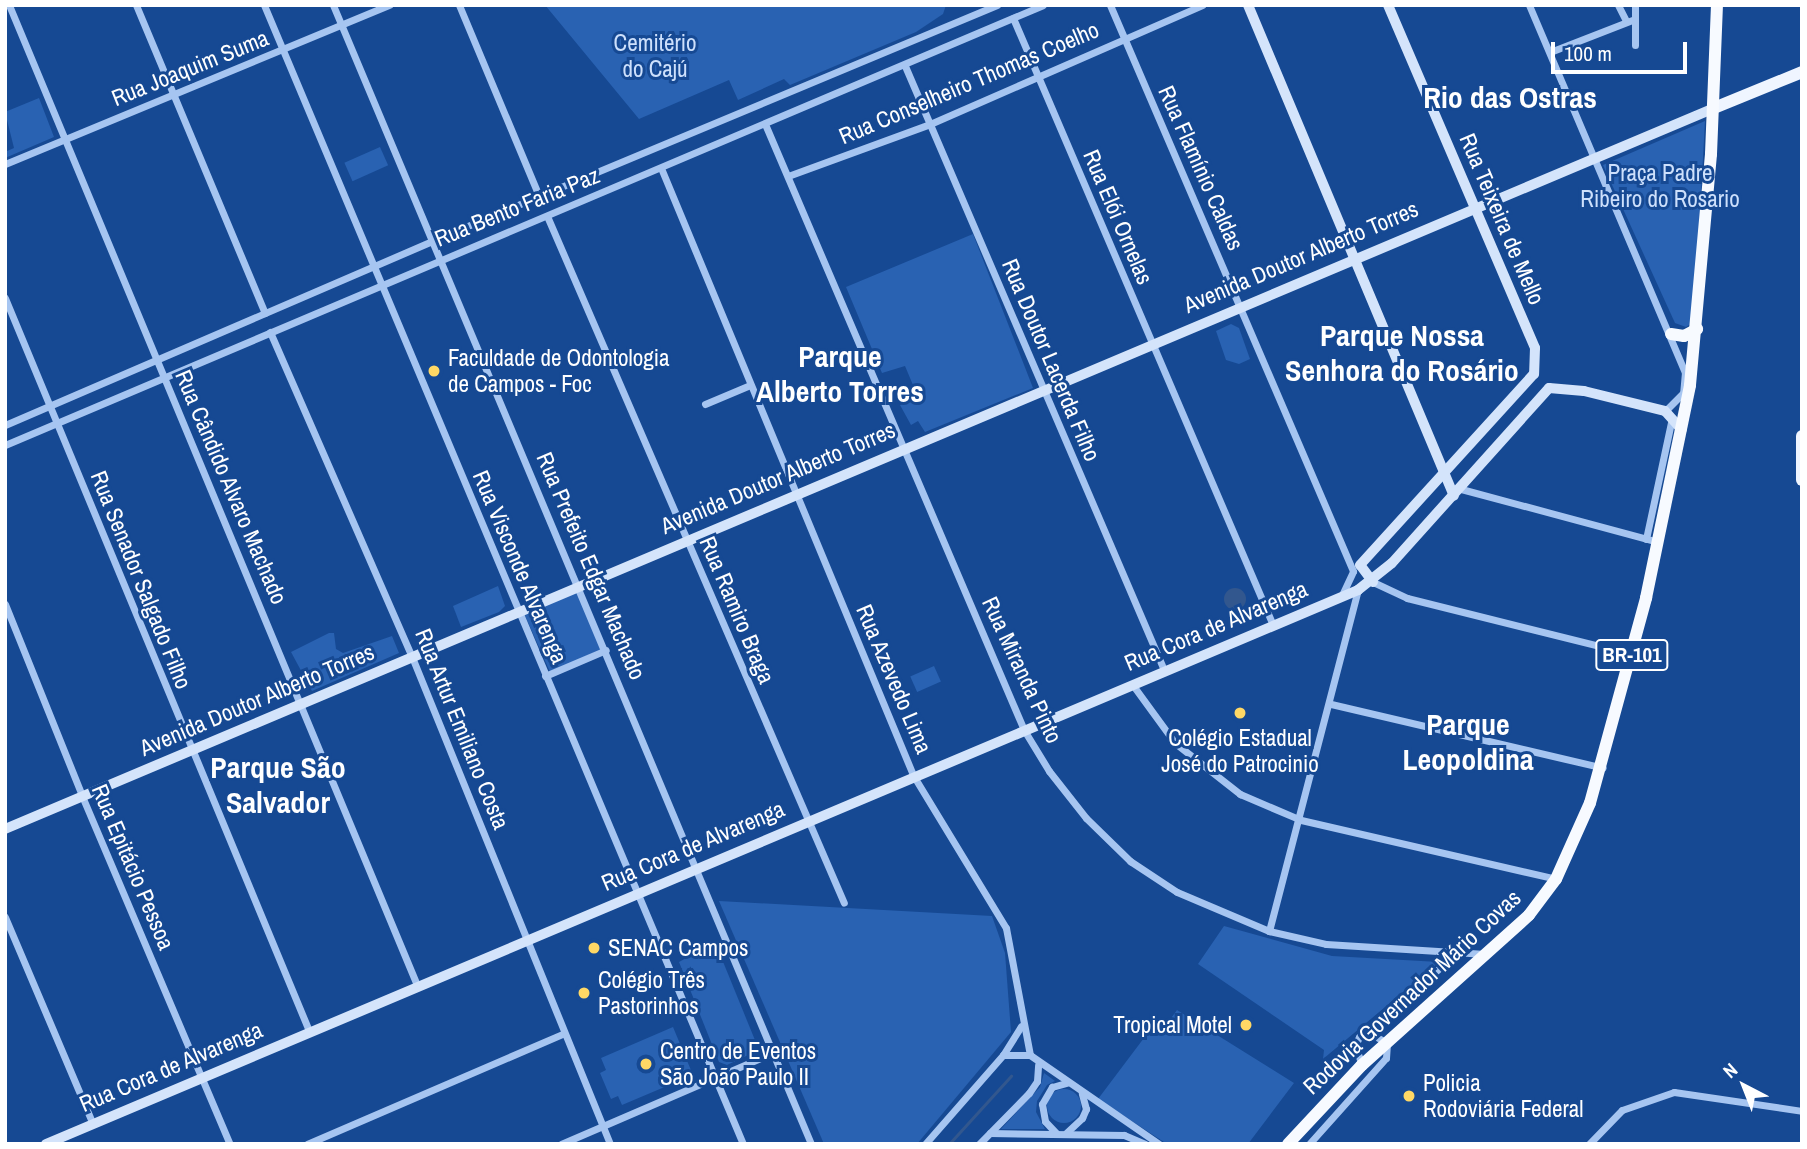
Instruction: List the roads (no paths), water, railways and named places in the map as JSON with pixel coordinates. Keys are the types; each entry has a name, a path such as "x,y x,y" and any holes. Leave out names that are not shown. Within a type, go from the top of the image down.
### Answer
{"highway":[{"name":"Rodovia Governador Mário Covas","path":"1288,1144 1362,1065 1490,954 1529,915 1556,879 1603,768 1632,654 1650,540 1682,430 1697,329 1714,108 1717,5"},
{"path":"1671,334 1684,336 1697,329"}],"main road":[{"path":"1248,5 1447,473 1458,493"},
{"name":"Rua Teixeira de Mello","path":"1388,5 1535,348 1534,374"},
{"name":"Avenida Doutor Alberto Torres","path":"5,829 1240,305 1802,72"},
{"path":"1373,582 1357,568 1447,473 1534,374 1549,388 1584,391 1669,414 1682,430"},
{"name":"Rua Cora de Alvarenga","path":"46,1144 526,938 636,894 1272,623 1358,590 1373,582 1458,493 1549,388"},
{"path":"1802,436 1802,480"}],"street":[{"name":"Rua Cândido Alvaro Machado","path":"9,5 417,985"},
{"path":"135,5 265,313"},
{"name":"Rua Visconde Alvarenga","path":"264,5 743,1144"},
{"name":"Rua Prefeito Edgar Machado","path":"333,5 442,258 811,1144"},
{"name":"Rua Joaquim Suma","path":"5,164 389,5"},
{"path":"459,5 539,196"},
{"name":"Rua Bento Faria Paz","path":"5,425 374,265 997,5"},
{"name":"Rua Bento Faria Paz","path":"5,445 442,258 905,66 1043,5"},
{"name":"Rua Flamínio Caldas","path":"1110,5 1357,568"},
{"name":"Rua Conselheiro Thomas Coelho","path":"788,176 930,124 1202,5"},
{"path":"1458,493 1650,540 1669,414 1683,393 1686,382 1671,334 1529,5"},
{"path":"1618,5 1631,20"},
{"path":"1635,5 1631,20 1635,45"},
{"name":"Rua Elói Ornelas","path":"1013,18 1272,623"},
{"path":"1549,52 1631,20"},
{"name":"Rua Doutor Lacerda Filho","path":"905,66 1164,670"},
{"name":"Rua Miranda Pinto","path":"765,124 1024,730 1049,771 1086,818 1130,861 1177,892 1269,931 1326,944 1490,954"},
{"name":"Rua Azevedo Lima","path":"661,168 913,775 1006,928 1021,1026 1030,1055 1038,1065 1159,1144"},
{"name":"Rua Ramiro Braga","path":"547,216 844,903"},
{"name":"Rua Senador Salgado Filho","path":"5,298 190,750 309,1031"},
{"name":"Rua Artur Emiliano Costa","path":"270,332 412,657 563,1034 610,1144"},
{"path":"705,404 750,385"},
{"path":"1341,597 1357,568"},
{"path":"1373,582 1407,598 1632,654"},
{"path":"1269,931 1301,820 1358,590"},
{"name":"Rua Epitácio Pessoa","path":"5,604 82,796 230,1144"},
{"path":"545,676 606,650"},
{"path":"1132,683 1175,743 1198,764 1240,794 1301,820 1556,879"},
{"path":"1331,704 1603,768"},
{"path":"5,917 93,1124"},
{"path":"1362,1065 1355,1046 1366,1031 1457,953"},
{"path":"925,1144 1003,1055 1021,1026"},
{"path":"1309,1144 1382,1064 1387,1043 1366,1031"},
{"path":"307,1144 563,1034"},
{"path":"561,1144 772,1053"},
{"path":"1003,1055 1030,1055"},
{"path":"979,1144 1029,1093 1037,1081 1038,1065"},
{"path":"1056,1133 1045,1121 1042,1104 1052,1087 1066,1083"},
{"path":"1590,1144 1622,1110 1674,1092 1802,1111"},
{"path":"1065,1133 1082,1118 1086,1109 1082,1093"},
{"path":"990,1133 1124,1135 1145,1144"}],"waterway":[{"path":"949,1144 1011,1076"}],"place":[{"name":"Faculdade de Odontologia de Campos - Foc","path":"434,371"},
{"name":"Colégio Estadual José do Patrocinio","path":"1240,713"},
{"name":"SENAC Campos","path":"594,948"},
{"name":"Colégio Três Pastorinhos","path":"584,993"},
{"name":"Tropical Motel","path":"1246,1025"},
{"name":"Centro de Eventos São João Paulo II","path":"646,1064"},
{"name":"Policia Rodoviária Federal","path":"1409,1096"}],"district":[{"name":"Rio das Ostras","path":"1510,97"},
{"name":"Parque Nossa Senhora do Rosário","path":"1402,352"},
{"name":"Parque Alberto Torres","path":"840,373"},
{"name":"Parque Leopoldina","path":"1468,741"},
{"name":"Parque São Salvador","path":"278,784"}],"park label":[{"name":"Cemitério do Cajú","path":"655,56"},
{"name":"Praça Padre Ribeiro do Rosario","path":"1660,186"}]}
